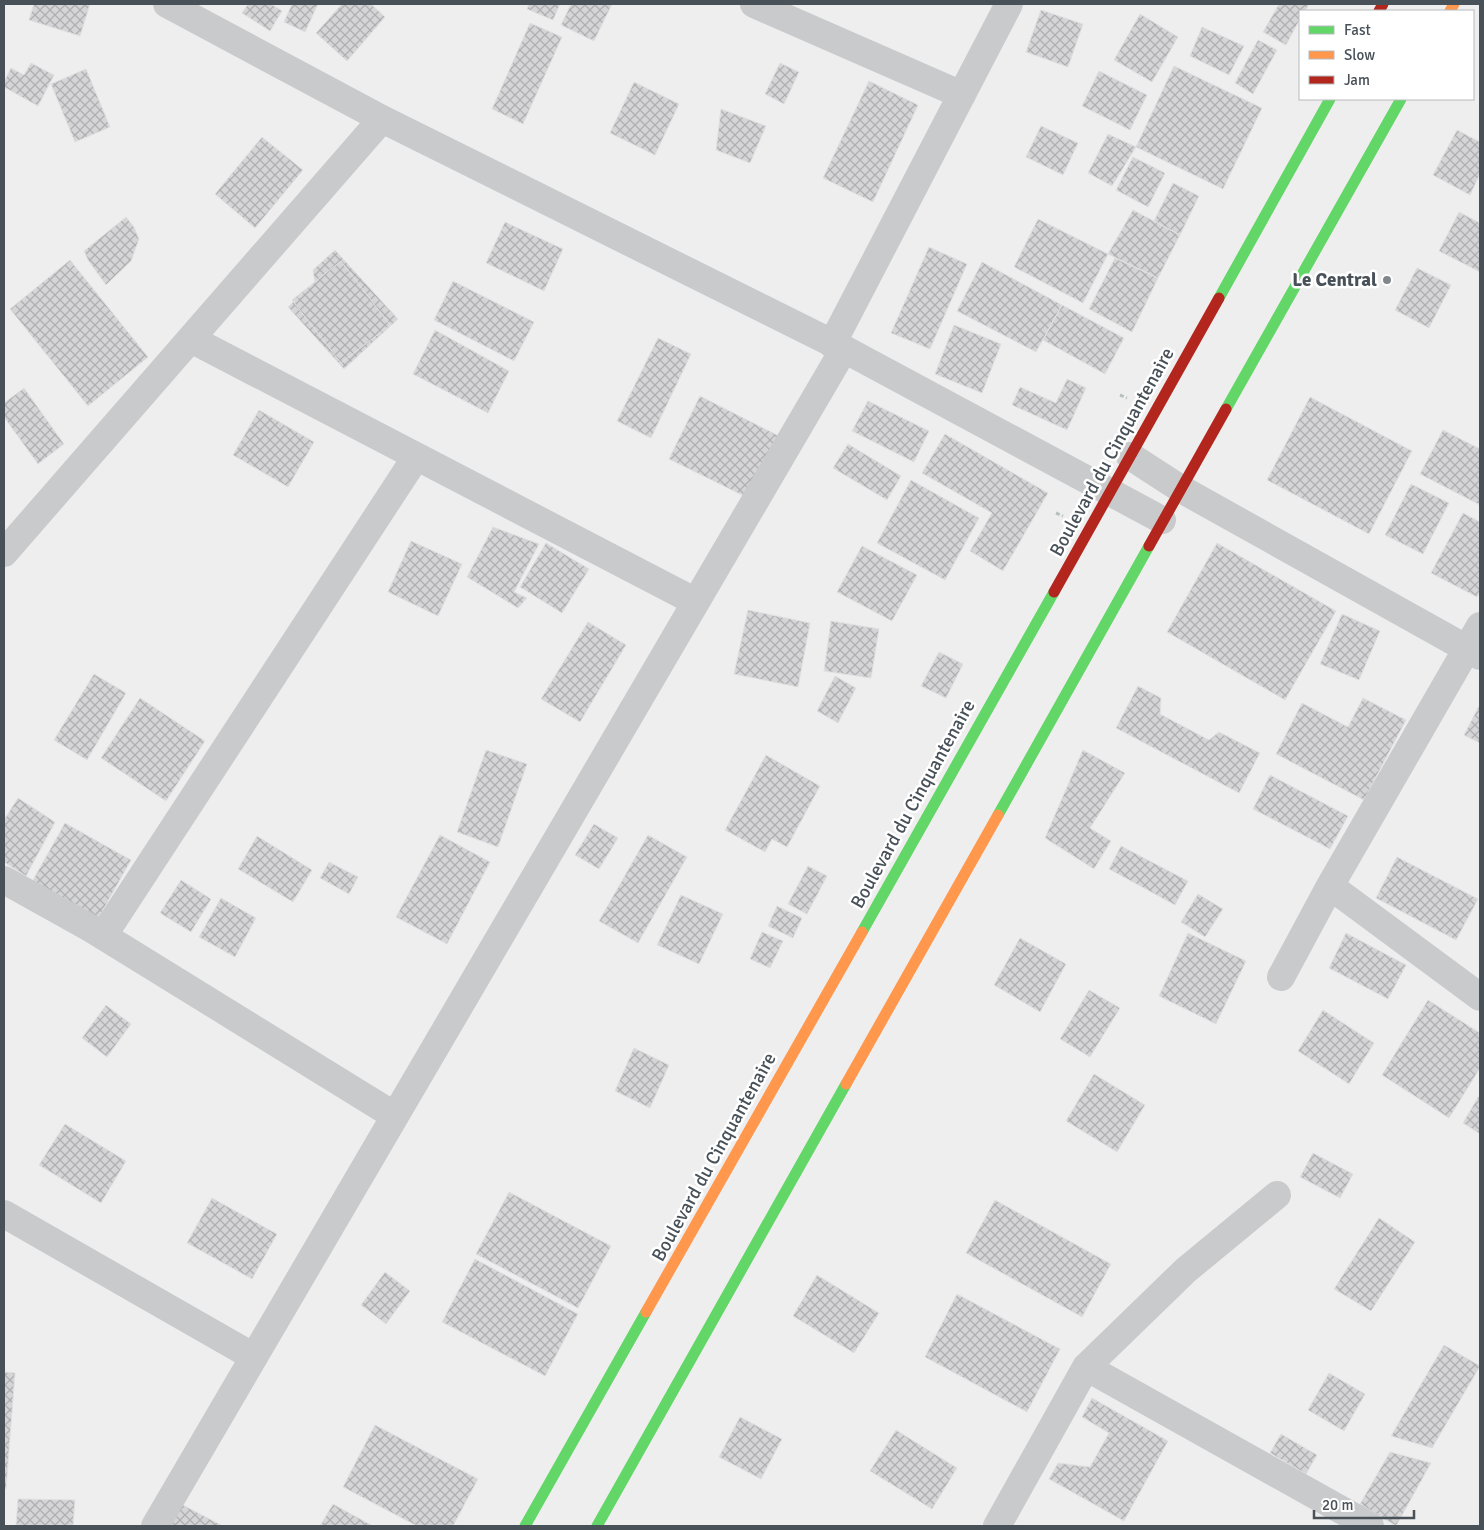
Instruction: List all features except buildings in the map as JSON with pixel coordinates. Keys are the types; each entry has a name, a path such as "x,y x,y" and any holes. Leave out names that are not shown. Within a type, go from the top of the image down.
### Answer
{"main road":[{"name":"Boulevard du Cinquantenaire","path":"525,1526 1110,493 1329,100"},
{"path":"596,1526 1400,100"}],"street":[{"path":"167,4 382,118 838,347 1162,520"},
{"path":"754,4 962,94"},
{"path":"155,1526 696,602 838,347 962,94 1009,4"},
{"path":"4,553 382,118"},
{"path":"191,339 696,602"},
{"path":"1130,456 1181,489 1476,643 1330,886 1281,977"},
{"path":"103,936 416,457"},
{"path":"4,880 103,936 396,1116"},
{"path":"1330,886 1480,997"},
{"path":"997,1526 1086,1367 1186,1270 1277,1195"},
{"path":"4,1214 254,1357"},
{"path":"1086,1367 1370,1526"}],"traffic: fast":[{"path":"1219,298 1329,100"},
{"path":"1226,409 1400,100"},
{"path":"998,815 1149,546"},
{"path":"862,932 1054,592"},
{"path":"597,1526 846,1084"},
{"path":"525,1526 646,1312"}],"traffic: slow":[{"path":"1451,10 1454,4"},
{"path":"846,1084 998,815"},
{"path":"646,1312 862,932"}],"traffic: jam":[{"path":"1380,10 1383,4"},
{"path":"1054,592 1219,298"},
{"path":"1149,546 1226,409"}],"place":[{"name":"Le Central","path":"1387,280"}]}
